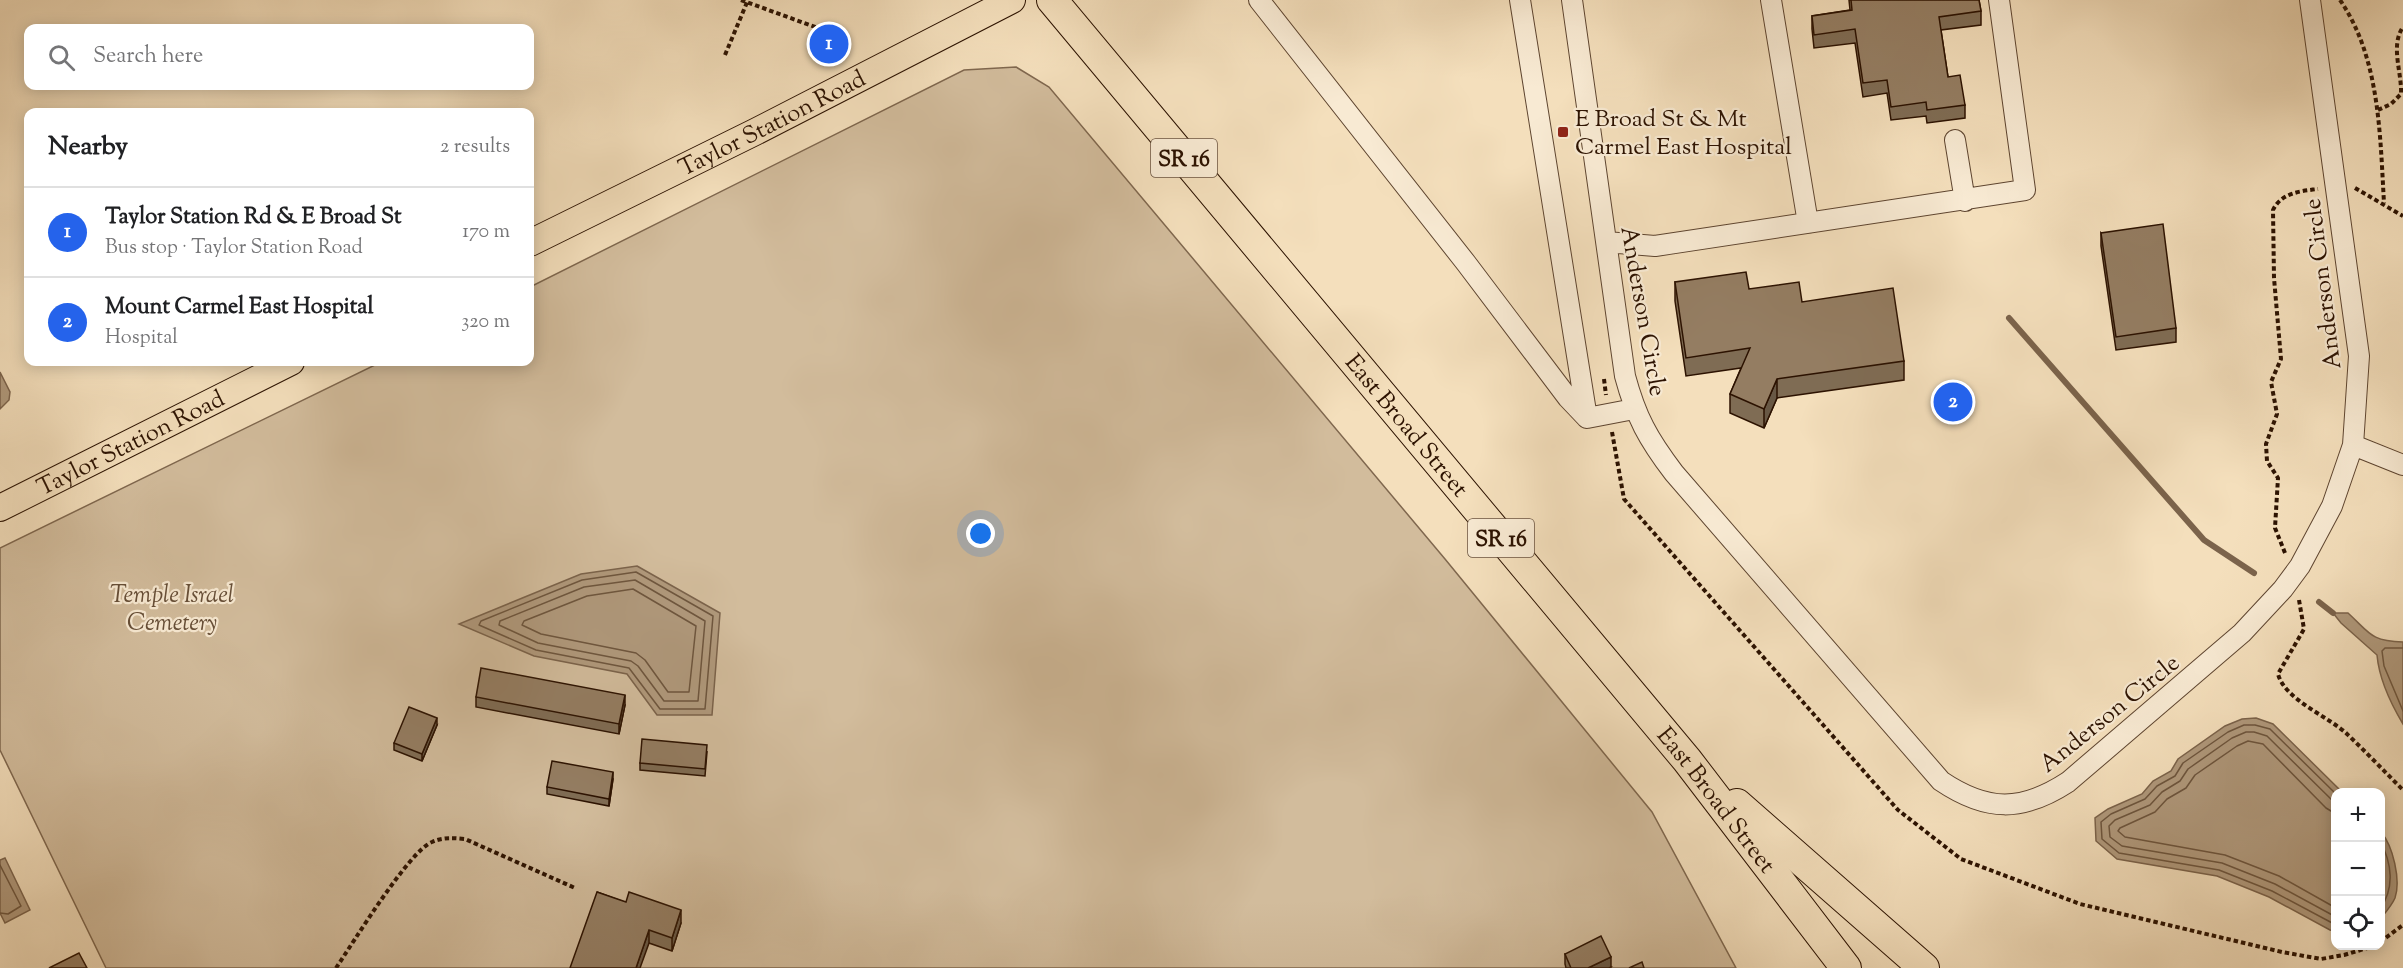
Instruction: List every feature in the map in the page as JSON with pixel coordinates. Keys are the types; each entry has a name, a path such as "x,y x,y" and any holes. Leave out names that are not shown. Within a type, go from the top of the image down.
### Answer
{"highway":[{"name":"East Broad Street","path":"1052,0 1687,760 1846,968"},
{"path":"1687,760 1924,968"},
{"path":"1819,932 1835,968"}],"main road":[{"name":"Taylor Station Road","path":"534,241 755,132 1012,0"},
{"name":"Taylor Station Road","path":"0,508 283,366"}],"street":[{"path":"1259,0 1466,263 1568,398 1587,418"},
{"path":"1520,0 1587,418"},
{"name":"Anderson Circle","path":"1572,0 1625,375 1634,409 1654,447 1674,474 1941,781 1960,794 1995,805 2021,804 2048,796 2068,782 2242,633 2293,575 2332,506 2353,445 2360,356 2310,0"},
{"path":"1771,0 1808,224"},
{"path":"1606,242 1655,246 1965,201 2025,190 1999,0"},
{"path":"1955,140 1965,201"},
{"path":"1587,418 1634,409"},
{"path":"2353,445 2403,465"}],"path":[{"path":"741,0 826,31 834,46"},
{"path":"2340,0 2352,18 2361,42 2378,110 2384,203"},
{"path":"725,55 748,1"},
{"path":"2378,110 2391,104 2401,94 2402,79 2397,40 2403,27"},
{"path":"2403,216 2355,188 2337,187 2296,191 2277,202 2273,210 2274,278 2281,359 2271,382 2277,414 2266,444 2267,461 2278,478 2275,528 2293,575 2304,617 2304,629 2278,674 2280,683 2292,695 2345,732 2403,790"},
{"path":"1602,370 1624,499 1898,810 1961,859 2080,904 2282,952 2321,959 2359,950"},
{"path":"336,968 382,899 419,851 431,842 447,838 465,839 575,888"},
{"path":"2385,938 2403,925"}],"green space":[{"name":"Temple Israel Cemetery","path":"1016,67 1049,87 1445,559 1652,812 1736,968 106,968 0,750 0,548 373,366 534,366 534,285 964,70"}],"water":[{"path":"0,372 10,392 9,400 0,409"},
{"path":"637,566 720,613 712,715 657,715 627,674 534,656 459,624 581,574"},
{"path":"2333,613 2348,613 2366,631 2377,638 2403,642 2403,724 2386,691 2377,655"},
{"path":"2256,718 2273,724 2338,788 2331,788 2331,930 2269,897 2217,876 2117,859 2096,841 2095,818 2108,809 2142,794 2153,781 2171,771 2178,759 2225,726 2242,719"},
{"path":"2385,838 2392,854 2397,882 2397,891 2391,906 2385,913"},
{"path":"5,858 30,910 5,923 0,913 0,860"}],"building":[{"path":"1851,0 1979,0 1981,11 1939,17 1948,77 1960,75 1965,105 1927,110 1926,102 1891,107 1887,80 1863,83 1855,29 1814,35 1812,16 1852,10"},
{"path":"2163,224 2176,328 2116,337 2101,233"},
{"path":"1746,272 1749,289 1799,282 1802,302 1893,288 1904,361 1777,379 1764,409 1730,394 1750,348 1686,358 1675,282"},
{"path":"481,668 625,695 619,724 476,697"},
{"path":"409,707 437,718 422,754 394,743"},
{"path":"642,739 707,745 705,769 640,763"},
{"path":"552,761 613,772 609,799 547,787"},
{"path":"597,892 626,902 629,892 681,910 672,938 649,930 636,968 570,968"},
{"path":"1601,936 1611,957 1588,968 1571,968 1565,954"},
{"path":"79,953 87,968 49,968"},
{"path":"1642,962 1644,968 1629,968"}],"waterway":[{"path":"2009,318 2204,540 2254,573"},
{"path":"2319,602 2333,613"}],"place":[{"name":"Taylor Station Rd & E Broad St","path":"829,44"},
{"name":"E Broad St & Mt Carmel East Hospital","path":"1563,132"},
{"name":"Mount Carmel East Hospital","path":"1953,402"}]}
